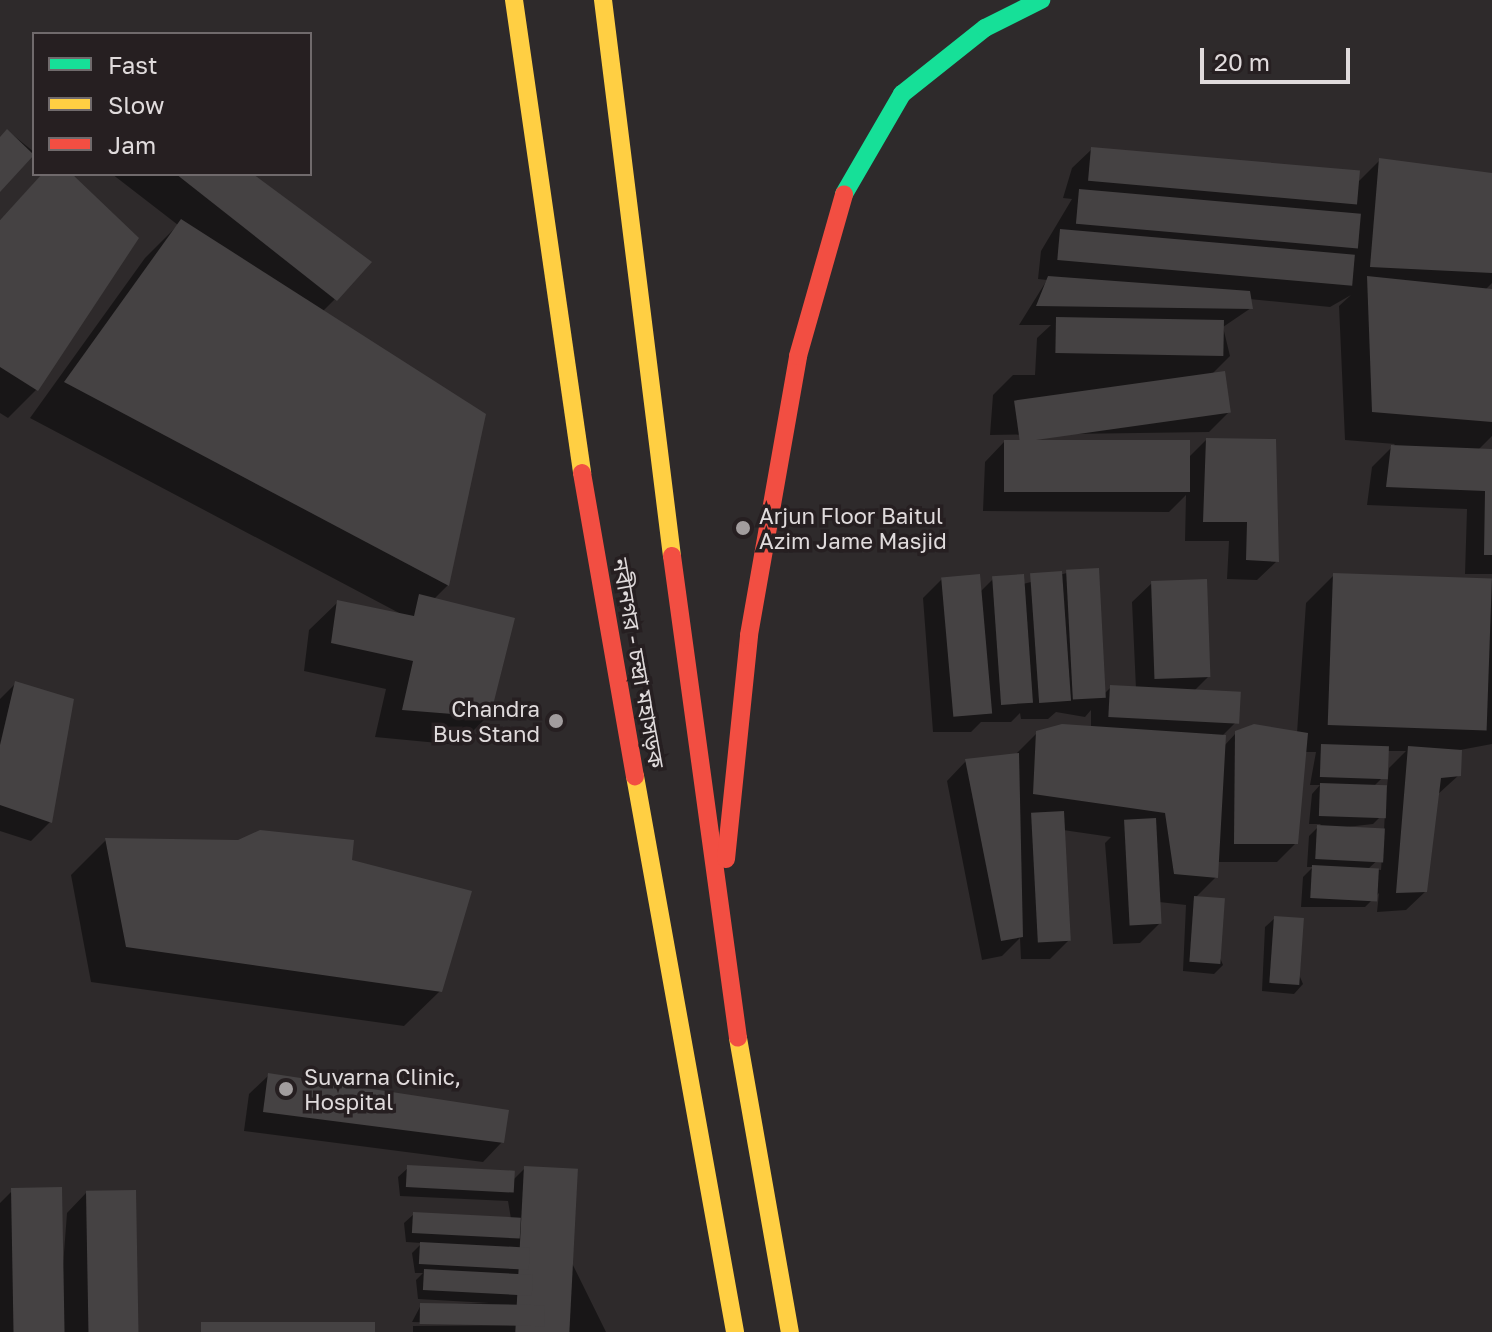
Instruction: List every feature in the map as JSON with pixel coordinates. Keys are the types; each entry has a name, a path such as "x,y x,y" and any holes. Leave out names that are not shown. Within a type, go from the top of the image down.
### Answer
{"highway":[{"name":"নবীনগর - চন্দ্রা মহাসড়ক","path":"514,0 589,524 735,1332"},
{"name":"নবীনগর - চন্দ্রা মহাসড়ক","path":"603,0 719,931 790,1332"},
{"path":"719,931 749,635 798,356 838,205 902,94 985,28 1041,0"}],"building":[{"path":"7,129 32,153 32,157 0,192 0,137"},
{"path":"1091,147 1360,171 1357,204 1088,181"},
{"path":"1379,158 1492,173 1492,273 1370,267"},
{"path":"40,176 74,176 139,238 38,391 0,367 0,220"},
{"path":"179,176 256,176 372,262 337,301"},
{"path":"1079,189 1361,214 1358,249 1076,224"},
{"path":"181,219 486,414 449,586 64,382"},
{"path":"1060,229 1355,255 1352,286 1057,260"},
{"path":"1048,276 1250,291 1253,309 1036,306"},
{"path":"1367,276 1492,289 1492,422 1372,412"},
{"path":"1056,317 1224,320 1223,356 1055,353"},
{"path":"1225,371 1231,413 1020,442 1014,401"},
{"path":"1206,438 1276,439 1279,562 1246,560 1247,522 1203,522"},
{"path":"1004,440 1190,440 1190,492 1004,492"},
{"path":"1391,445 1492,449 1492,555 1484,555 1485,491 1386,487"},
{"path":"1099,568 1106,698 1073,700 1066,570"},
{"path":"1062,571 1071,701 1039,703 1030,573"},
{"path":"1333,573 1492,579 1487,730 1328,725"},
{"path":"980,574 992,713 953,717 941,577"},
{"path":"1024,574 1033,703 1001,705 992,576"},
{"path":"1207,579 1210,677 1154,679 1151,581"},
{"path":"419,594 515,618 490,717 402,710 413,661 331,643 337,600 414,616"},
{"path":"15,681 74,699 52,823 0,805 0,745"},
{"path":"1110,685 1241,692 1239,724 1108,717"},
{"path":"1062,724 1226,735 1218,878 1174,874 1165,813 1033,794 1036,731"},
{"path":"1254,724 1308,733 1298,844 1234,844 1235,731"},
{"path":"1321,744 1389,746 1388,779 1320,777"},
{"path":"1408,746 1462,750 1461,776 1441,778 1427,892 1396,893"},
{"path":"1019,753 1023,937 1001,941 965,759"},
{"path":"1320,783 1387,785 1386,818 1319,816"},
{"path":"1064,811 1071,941 1038,943 1031,813"},
{"path":"1156,818 1162,924 1130,926 1124,820"},
{"path":"1317,825 1385,829 1383,863 1315,859"},
{"path":"260,830 354,840 352,860 472,891 442,992 126,947 105,838 238,840"},
{"path":"1312,865 1379,869 1377,901 1310,898"},
{"path":"1194,896 1225,898 1220,964 1189,962"},
{"path":"1274,916 1304,918 1299,985 1269,983"},
{"path":"268,1073 509,1110 504,1143 263,1112"},
{"path":"407,1165 515,1171 514,1193 406,1187"},
{"path":"524,1166 578,1169 569,1332 515,1332"},
{"path":"62,1187 65,1332 14,1332 11,1188"},
{"path":"136,1190 138,1332 88,1332 86,1191"},
{"path":"413,1212 521,1218 520,1239 412,1233"},
{"path":"420,1242 530,1248 529,1270 419,1264"},
{"path":"424,1269 533,1275 532,1296 423,1290"},
{"path":"420,1303 545,1305 545,1326 420,1324"},
{"path":"201,1322 375,1322 375,1332 201,1332"}],"traffic: fast":[{"path":"844,194 902,94 985,28 1041,0"}],"traffic: slow":[{"path":"514,0 582,473"},
{"path":"603,0 672,556"},
{"path":"635,776 735,1332"},
{"path":"738,1038 790,1332"}],"traffic: jam":[{"path":"726,859 749,635 798,356 844,194"},
{"path":"582,473 635,776"},
{"path":"672,556 738,1038"}],"place":[{"name":"Arjun Floor Baitul Azim Jame Masjid","path":"743,528"},
{"name":"Chandra Bus Stand","path":"556,721"},
{"name":"Suvarna Clinic, Hospital","path":"286,1089"}]}
